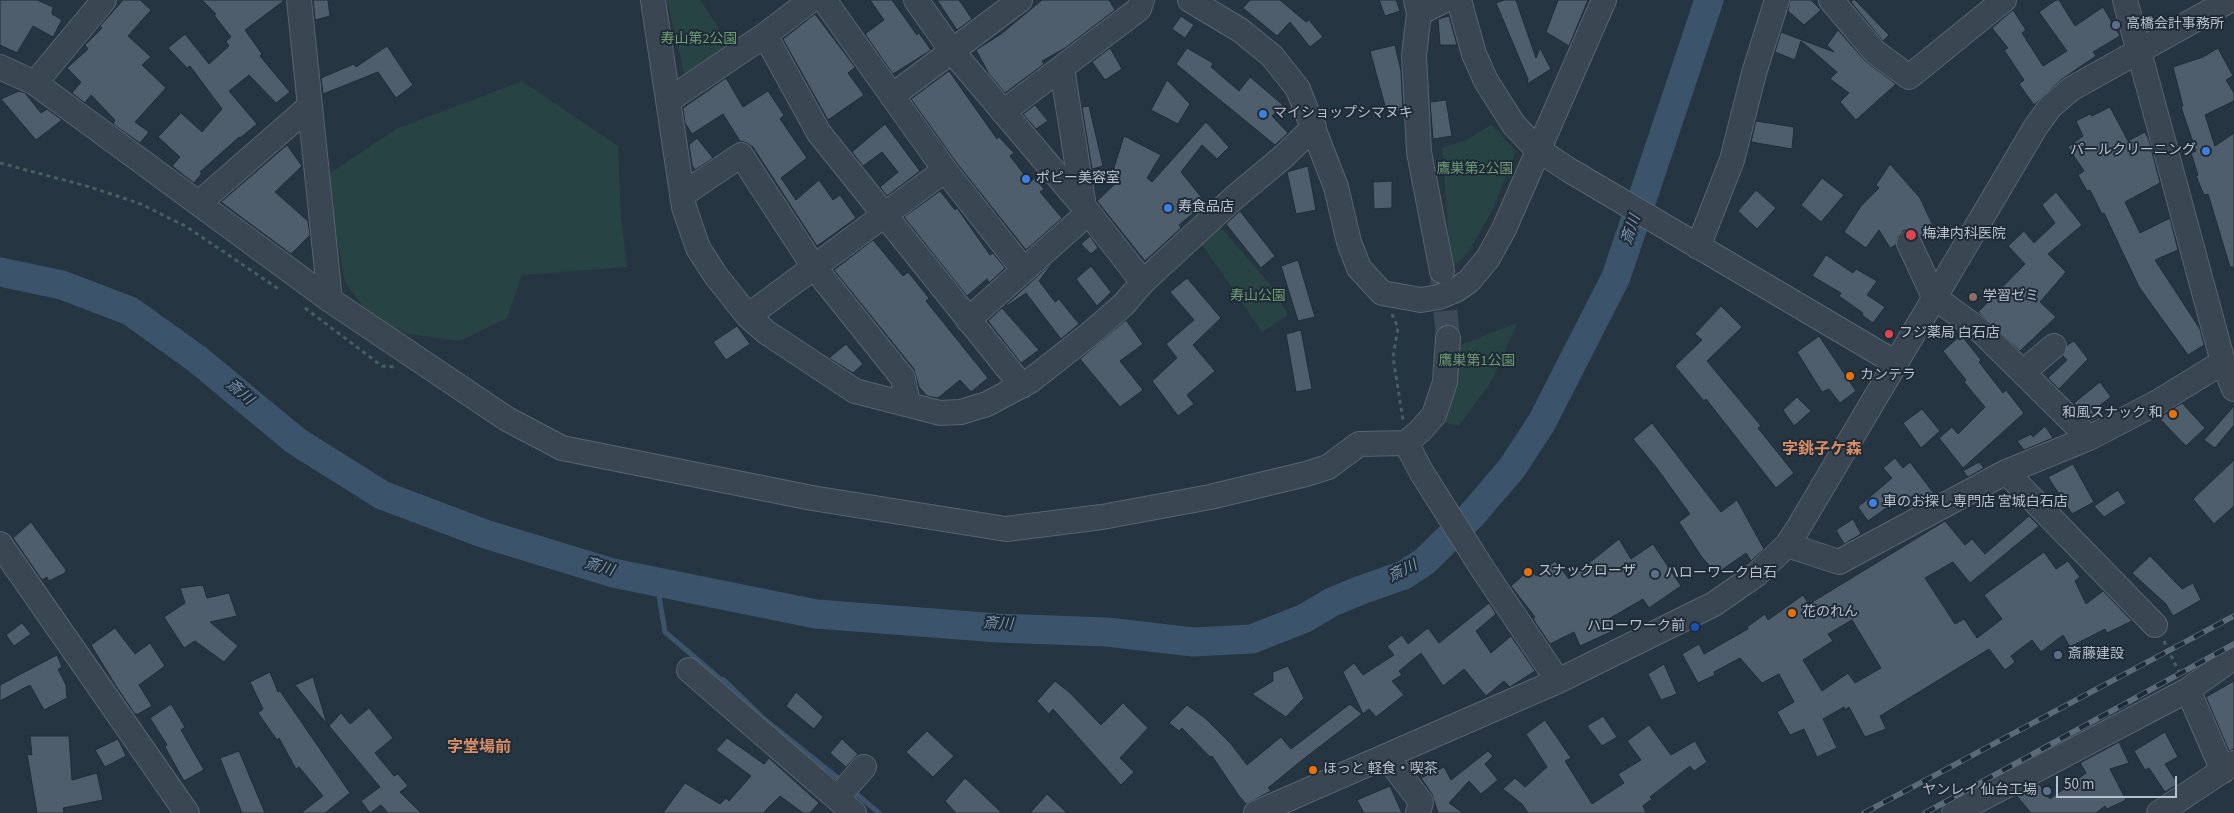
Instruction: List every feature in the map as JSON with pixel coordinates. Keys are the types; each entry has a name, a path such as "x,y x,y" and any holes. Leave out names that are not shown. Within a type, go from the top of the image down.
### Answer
{"street":[{"path":"35,83 104,0"},
{"path":"299,0 330,300"},
{"path":"653,0 682,195 698,248 721,283 748,316 790,350 855,391 940,413 961,412 987,404 1022,386 1091,333 1124,304 1143,282 1235,197 1284,157 1314,127"},
{"path":"668,100 764,35 810,0"},
{"path":"824,0 945,170 1023,269"},
{"path":"916,0 952,51 1086,210 1143,282"},
{"path":"892,96 1020,0"},
{"path":"1003,112 1139,9 1142,0"},
{"path":"1190,0 1240,30 1272,56 1298,89 1336,187 1349,242 1359,268 1382,293 1421,300 1439,297 1456,290 1469,281 1488,258 1504,229 1537,149 1604,0"},
{"path":"1442,271 1419,152 1414,55 1418,7 1445,0"},
{"path":"1459,0 1474,54 1486,81 1514,125 1537,149 1569,170 1896,363"},
{"path":"1693,243 1732,160 1754,73 1777,0"},
{"path":"1830,0 1874,52 1909,77 2004,0"},
{"path":"2124,0 2223,362 2234,389"},
{"path":"1256,813 1558,682 1714,604 1757,574 1787,545 2035,128 2050,107 2071,89 2230,0"},
{"path":"764,35 819,133 1022,386"},
{"path":"0,67 35,83 330,300 507,419 562,448 812,498 1006,528 1102,517 1210,496 1328,466 1359,444 1406,443 1434,415 1446,382 1448,338"},
{"path":"1062,68 1086,210"},
{"path":"199,203 310,106"},
{"path":"682,195 741,155 814,267 904,378 908,404"},
{"path":"748,316 945,170"},
{"path":"968,320 1086,210"},
{"path":"1909,243 1934,297 1982,332 2088,438"},
{"path":"2023,372 2054,346"},
{"path":"1787,545 1839,562 2006,472 2088,438 2158,402 2223,362"},
{"path":"1406,443 1422,473 1484,571 1558,682"},
{"path":"2006,472 2156,625"},
{"path":"0,544 187,813"},
{"path":"1954,813 2188,690 2234,657"},
{"path":"689,670 846,806 864,767"},
{"path":"2159,813 2228,767 2188,690"},
{"path":"1386,756 1422,802 1418,813"}],"path":[{"path":"0,163 90,187 141,204 187,227 281,290"},
{"path":"1382,293 1398,328 1393,357 1406,443"},
{"path":"304,308 382,366 401,368"},
{"path":"2156,625 2188,690"}],"green space":[{"name":"寿山第2公園","path":"667,0 700,0 730,45 685,78"},
{"path":"522,81 618,146 621,217 627,267 522,275 507,318 460,341 410,334 375,323 345,282 324,177 396,129"},
{"name":"鷹巣第2公園","path":"1491,125 1516,151 1494,207 1469,251 1451,270 1442,148 1466,140"},
{"name":"寿山公園","path":"1220,226 1274,289 1288,315 1262,332 1201,243"},
{"name":"鷹巣第1公園","path":"1517,323 1491,382 1459,426 1441,422 1455,347"}],"building":[{"path":"0,0 37,0 53,7 52,14 62,20 53,37 33,26 17,53 0,45"},
{"path":"123,0 140,0 151,10 128,36 151,57 142,65 166,88 135,122 149,132 140,143 113,124 115,120 91,95 85,103 72,93 81,82 67,68 88,49 85,45 102,28 100,26"},
{"path":"202,0 285,0 245,30 262,54 260,56 290,92 276,103 249,75 229,91 257,124 239,137 200,172 202,173 194,183 172,166 180,157 158,137 181,113 202,132 222,109 190,66 187,68 168,48 185,34 209,64 229,46 226,41 231,37 214,15 216,14"},
{"path":"313,0 328,0 330,16 315,20"},
{"path":"870,0 892,0 917,35 919,33 931,50 893,74 865,34 884,20"},
{"path":"937,0 959,0 972,19 957,30"},
{"path":"1042,0 1109,0 1115,10 1065,48 1042,61 1044,64 1005,93 989,74 976,50 1001,34"},
{"path":"1250,0 1280,0 1306,22 1309,20 1323,37 1310,47 1290,22 1277,36 1243,8"},
{"path":"1379,0 1396,0 1400,11 1385,16"},
{"path":"1504,0 1516,0 1536,58 1540,48 1551,69 1527,84 1528,79 1496,3"},
{"path":"1558,0 1588,0 1569,46 1546,32"},
{"path":"1790,0 1811,0 1821,10 1804,25 1788,11"},
{"path":"1855,0 1889,35 1883,41 1851,2"},
{"path":"2056,0 2059,0 2075,26 2103,7 2120,36 2093,52 2096,56 2062,79 2034,105 2019,84 2024,80 2004,50 2008,48 1992,28 2013,10 2026,30 2022,33 2043,66 2067,51 2039,12"},
{"path":"815,14 855,67 848,73 864,95 828,120 783,39"},
{"path":"1181,16 1194,25 1185,38 1172,29"},
{"path":"1449,16 1457,45 1440,45 1438,19"},
{"path":"1838,30 1865,61 1896,84 1856,120 1840,102 1849,93 1830,79 1837,72 1801,41 1795,60 1775,52 1781,32 1834,52 1827,45"},
{"path":"1395,45 1401,71 1403,110 1387,113 1370,51"},
{"path":"387,46 413,85 396,98 378,72 323,94 321,78 354,64 356,67"},
{"path":"1110,48 1122,69 1105,80 1092,62"},
{"path":"1187,48 1213,63 1211,67 1239,91 1250,77 1283,105 1272,116 1288,133 1275,145 1176,64"},
{"path":"2218,48 2233,76 2226,80 2234,93 2234,101 2205,115 2215,146 2234,133 2234,267 2230,267 2208,194 2204,195 2196,176 2198,175 2191,153 2196,151 2181,107 2183,106 2173,67 2203,57"},
{"path":"949,71 997,139 999,137 1014,153 1010,156 1030,182 1035,178 1044,189 1040,192 1062,218 1026,250 956,162 911,99"},
{"path":"726,78 743,107 768,91 784,115 780,119 807,158 781,178 796,200 819,180 833,200 840,195 856,218 817,246 753,147 740,141 723,114 692,134 685,123 683,108"},
{"path":"1167,80 1190,104 1178,124 1151,110"},
{"path":"19,91 25,93 41,113 47,109 62,120 36,140 1,99"},
{"path":"1446,100 1452,136 1433,139 1430,102"},
{"path":"1035,105 1048,121 1036,129 1023,114"},
{"path":"1089,106 1103,166 1092,169 1082,107"},
{"path":"2110,107 2128,141 2145,132 2149,140 2160,183 2125,202 2140,233 2170,218 2178,250 2155,260 2200,329 2204,345 2188,355 2139,287 2104,213 2102,214 2090,190 2087,191 2078,175 2084,171 2068,147 2083,136 2076,121"},
{"path":"1756,121 1794,127 1792,149 1751,142"},
{"path":"1206,122 1229,147 1217,159 1202,145 1181,172 1206,203 1179,225 1181,228 1145,261 1097,201 1117,182 1111,177 1124,136 1161,155 1147,178 1152,182"},
{"path":"885,124 920,171 887,196 880,187 898,172 882,152 863,166 852,152"},
{"path":"697,138 713,158 695,170 692,165 689,145"},
{"path":"287,145 302,166 275,192 308,221 310,235 291,254 221,202"},
{"path":"1890,164 1920,198 1935,230 1921,237 1916,232 1904,230 1898,236 1896,245 1890,248 1879,230 1866,248 1844,232 1861,206 1879,188 1876,185"},
{"path":"1308,166 1316,210 1296,214 1287,172"},
{"path":"1822,178 1844,195 1821,222 1801,205"},
{"path":"1392,181 1392,208 1374,209 1373,182"},
{"path":"1756,190 1776,208 1757,229 1738,211"},
{"path":"940,191 955,210 957,208 990,255 993,253 1005,268 989,283 987,279 967,296 904,217"},
{"path":"2056,192 2082,225 2048,254 2066,272 2040,302 2056,317 2020,351 1978,312 2025,264 2008,246 2024,231 2034,243 2055,223 2042,205"},
{"path":"1240,211 1275,256 1261,268 1226,224"},
{"path":"1090,236 1098,248 1091,254 1081,244"},
{"path":"873,240 903,276 908,272 929,298 926,301 988,378 971,392 960,380 938,398 927,396 919,387 914,369 834,270"},
{"path":"1826,255 1853,273 1856,269 1877,281 1867,295 1885,307 1873,323 1862,315 1863,313 1839,296 1841,293 1812,276"},
{"path":"1055,260 1039,281 1055,302 1059,299 1079,324 1061,339 1026,293 1006,305"},
{"path":"1298,260 1315,317 1298,321 1281,266"},
{"path":"1091,266 1111,292 1097,306 1076,279"},
{"path":"1187,278 1221,318 1193,345 1215,371 1187,395 1194,404 1178,416 1152,381 1177,358 1166,344 1194,320 1170,292"},
{"path":"1721,306 1742,327 1707,361 1761,426 1758,428 1794,473 1776,488 1706,399 1704,401 1675,366 1702,340 1695,334"},
{"path":"1002,308 1039,350 1021,363 988,321"},
{"path":"1126,320 1143,344 1120,361 1143,390 1120,407 1080,359"},
{"path":"737,326 750,344 726,360 713,342"},
{"path":"1301,330 1312,389 1296,392 1286,334"},
{"path":"1961,335 1981,360 1979,362 2003,393 2006,390 2024,413 1963,468 1939,438 1952,427 1958,434 1985,407 1964,382 1966,380 1943,351"},
{"path":"1819,336 1856,391 1840,403 1829,389 1822,392 1797,352"},
{"path":"2074,341 2088,359 2059,389 2048,378 2067,360 2063,356 2067,345"},
{"path":"846,344 863,364 853,373 829,358"},
{"path":"2100,382 2111,397 2092,411 2099,417 2092,421 2074,403"},
{"path":"1797,397 1811,411 1794,426 1783,410"},
{"path":"2182,403 2205,428 2186,446 2159,418"},
{"path":"2234,406 2234,425 2215,448 2204,440"},
{"path":"1922,409 1940,431 1921,448 1903,423"},
{"path":"1652,423 1721,512 1737,500 1764,549 1751,561 1746,553 1716,574 1701,556 1679,522 1690,514 1633,439"},
{"path":"2045,426 2053,438 2024,450 2017,441 2031,434 2033,437"},
{"path":"1895,458 1903,468 1910,462 1935,495 1911,508 1902,497 1868,521 1858,507 1892,478 1883,468"},
{"path":"2234,460 2234,506 2214,524 2193,499"},
{"path":"1979,462 1984,468 1968,477 1963,471"},
{"path":"2073,464 2094,502 2072,514 2048,477"},
{"path":"2118,490 2126,503 2104,517 2094,506"},
{"path":"2029,516 2039,526 1970,583 1953,562 1925,578 1955,624 1964,619 1977,638 2002,619 1984,595 2044,552 2056,569 2068,561 2080,577 2075,581 2086,604 2103,591 2132,621 2107,633 2105,629 2070,647 2063,635 2041,652 2032,640 2011,656 2015,662 2005,670 1989,649 1880,716 1886,729 1865,737 1849,707 1845,710 1844,707 1823,719 1837,748 1817,757 1804,729 1790,735 1777,712 1794,702 1779,674 1762,683 1740,658 1714,672 1715,675 1698,683 1682,654 1699,644 1704,654 1748,629 1747,627 1765,614 1768,620 1803,595 1809,604 1945,521 1965,545 1972,539 1985,554","holes":["1852,620 1881,668 1855,683 1848,673 1822,691 1803,660 1833,641 1828,634"]},
{"path":"1853,519 1861,534 1844,544 1836,530"},
{"path":"31,522 66,570 65,573 49,581 47,577 42,580 13,538"},
{"path":"1619,539 1631,559 1653,544 1681,586 1649,608 1643,599 1607,620 1613,631 1580,646 1574,632 1550,644 1533,619 1535,617 1511,586 1530,569 1536,576 1555,561 1569,579"},
{"path":"2150,556 2182,589 2193,583 2201,600 2173,616 2166,604 2132,573"},
{"path":"203,585 207,598 229,593 237,616 210,622 238,646 224,662 195,641 184,648 164,617 185,603 180,588"},
{"path":"1489,603 1496,614 1476,631 1491,653 1511,636 1535,671 1510,687 1504,681 1486,696 1464,669 1443,686 1421,653 1399,671 1402,675 1392,681 1404,695 1376,717 1369,709 1363,714 1343,672 1354,663 1363,675 1394,655 1387,646 1402,635 1408,644 1428,628 1439,643"},
{"path":"22,623 31,634 14,646 6,635"},
{"path":"115,628 135,654 150,643 165,666 139,685 152,706 138,714 135,714 91,645"},
{"path":"57,655 62,667 58,669 66,685 67,698 44,710 30,685 0,701 0,685"},
{"path":"1664,664 1677,694 1661,700 1648,674"},
{"path":"1288,666 1304,698 1286,717 1252,694 1273,681 1273,672"},
{"path":"270,672 278,692 280,691 350,793 325,813 301,813 323,796 299,767 296,769 279,738 277,740 258,713 263,709 250,682"},
{"path":"313,677 327,724 295,685"},
{"path":"1055,681 1069,692 1101,725 1123,703 1148,728 1120,758 1134,772 1121,785 1053,709 1049,714 1037,701"},
{"path":"2234,681 2234,749 2229,751 2206,697"},
{"path":"796,692 823,717 814,729 786,706"},
{"path":"171,704 185,727 181,730 204,770 184,781 165,747 167,745 150,718"},
{"path":"1350,704 1362,714 1268,788 1271,791 1246,804 1212,756 1210,757 1182,728 1179,731 1169,723 1187,705 1205,718 1231,744 1247,765 1281,737 1291,749"},
{"path":"369,708 393,738 375,753 394,776 398,774 408,786 400,792 421,813 388,813 381,805 370,813 361,801 380,787 329,726 341,713 350,724"},
{"path":"1603,716 1617,737 1602,746 1587,726"},
{"path":"1545,720 1571,758 1565,761 1592,804 1624,783 1618,774 1641,760 1627,741 1649,725 1671,755 1695,741 1707,762 1694,771 1690,766 1650,797 1652,799 1643,806 1646,813 1528,813 1522,804 1503,789 1515,778 1525,787 1547,767 1526,734"},
{"path":"927,731 954,756 933,777 906,752"},
{"path":"2165,732 2178,757 2165,764 2178,784 2165,792 2149,768 2145,770 2134,751"},
{"path":"30,736 69,736 72,780 97,773 103,800 63,808 64,813 37,813 27,754 32,755"},
{"path":"727,738 764,764 769,758 819,803 810,813 803,813 780,796 763,813 663,813 685,783 720,804 726,798 729,801 751,776 716,750"},
{"path":"118,739 126,756 105,767 95,750"},
{"path":"842,739 858,754 846,767 830,753"},
{"path":"2119,742 2129,763 2110,769 2126,800 2107,809 2105,806 2096,813 2031,813 2017,796 2039,784 2050,799 2086,773 2080,763"},
{"path":"239,751 265,813 242,813 220,758"},
{"path":"1488,751 1493,756 1485,764 1498,780 1481,794 1469,781 1449,803 1463,813 1438,813 1432,794 1421,778 1444,767 1451,780"},
{"path":"965,778 1002,813 956,813 945,801"},
{"path":"1390,786 1402,813 1364,813 1357,800"},
{"path":"1047,794 1067,813 1030,813"}],"waterway":[{"name":"斎川","path":"0,272 62,285 130,311 197,359 296,441 382,495 485,534 613,573 816,614 998,628 1107,632 1193,642 1252,639 1305,618 1332,602 1404,575 1425,561 1471,516 1512,468 1542,422 1616,277 1709,0"},
{"path":"660,583 659,596 665,632 719,678 724,680 763,718 843,782"},
{"path":"853,791 879,813"}],"tunnel":[{"path":"1442,275 1448,338"}],"railway":[{"path":"1864,813 2234,616"},
{"path":"1925,813 2234,644"}],"place":[{"name":"高橋会計事務所","path":"2116,25"},
{"name":"マイショップシマヌキ","path":"1263,114"},
{"name":"パールクリーニング","path":"2206,151"},
{"name":"ポピー美容室","path":"1026,179"},
{"name":"寿食品店","path":"1168,208"},
{"name":"梅津内科医院","path":"1911,235"},
{"name":"学習ゼミ","path":"1973,297"},
{"name":"フジ薬局 白石店","path":"1889,334"},
{"name":"カンテラ","path":"1850,376"},
{"name":"和風スナック 和","path":"2173,414"},
{"name":"車のお探し専門店 宮城白石店","path":"1873,503"},
{"name":"スナックローザ","path":"1528,572"},
{"name":"ハローワーク白石","path":"1655,574"},
{"name":"花のれん","path":"1792,613"},
{"name":"ハローワーク前","path":"1695,627"},
{"name":"斎藤建設","path":"2058,655"},
{"name":"ほっと 軽食・喫茶","path":"1313,770"},
{"name":"ヤンレイ 仙台工場","path":"2047,791"}],"district":[{"name":"字銚子ケ森","path":"1822,450"},
{"name":"字堂場前","path":"479,748"}]}
